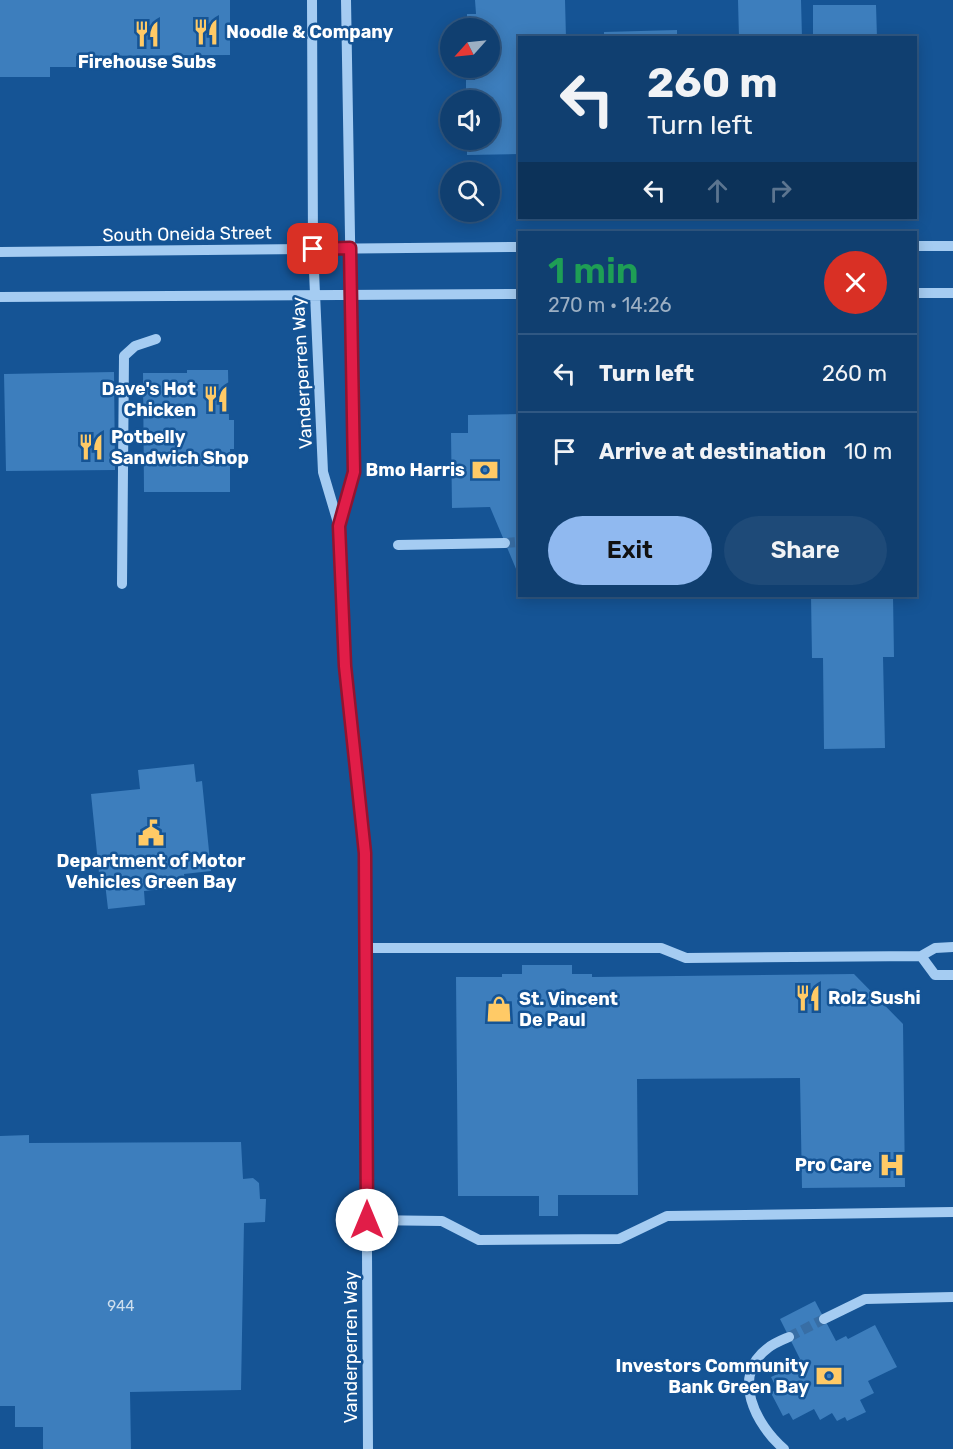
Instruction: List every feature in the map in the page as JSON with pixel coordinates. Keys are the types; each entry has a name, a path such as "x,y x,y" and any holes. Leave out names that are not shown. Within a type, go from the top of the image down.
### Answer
{"street":[{"name":"Vanderperren Way","path":"312,0 313,249 323,472 339,526 345,666 365,853 368,1449"},
{"name":"Vanderperren Way","path":"339,526 354,472 346,0"},
{"path":"917,246 953,246"},
{"name":"South Oneida Street","path":"0,252 518,248"},
{"path":"917,293 953,293"},
{"path":"0,297 518,294"},
{"path":"122,584 124,356 135,346 156,339"},
{"path":"398,545 505,543"},
{"path":"366,948 661,948 686,958 921,956 935,948 953,947"},
{"path":"921,956 935,975 953,975"},
{"path":"367,1220 441,1221 479,1240 619,1239 667,1216 953,1212"},
{"path":"824,1319 865,1299 953,1297"},
{"path":"784,1449 772,1439 762,1423 748,1388 750,1373 756,1359 768,1347 789,1337"}],"building":[{"path":"0,0 230,0 230,55 76,56 76,67 50,67 50,77 0,77"},
{"path":"475,0 565,0 566,36 518,36 518,154 467,155 467,150 500,150 500,90 466,90 466,80 500,78 500,18 467,18 467,14 476,14"},
{"path":"738,0 801,0 802,36 739,36"},
{"path":"813,5 876,5 877,36 813,36"},
{"path":"677,30 677,36 604,36 604,32"},
{"path":"187,370 228,370 229,420 234,420 234,449 230,449 230,492 144,492 143,373 187,373"},
{"path":"114,372 115,470 6,471 4,374"},
{"name":"Bmo Harris","path":"518,414 518,574 490,507 452,508 451,433 468,433 468,415"},
{"path":"811,597 893,597 894,657 883,657 885,748 824,749 823,658 812,658"},
{"name":"Department of Motor Vehicles Green Bay","path":"194,764 196,782 202,781 211,871 184,874 186,887 144,891 145,905 108,909 105,883 100,883 91,794 140,789 138,770"},
{"path":"522,965 572,965 572,974 592,974 592,977 854,974 903,1024 905,1187 802,1188 800,1078 637,1079 638,1195 558,1195 558,1216 539,1216 539,1196 458,1196 456,977 502,977 502,974 522,974"},
{"path":"29,1135 29,1143 241,1142 243,1179 253,1178 259,1183 260,1199 266,1199 265,1222 244,1223 241,1390 130,1392 131,1449 43,1449 43,1427 15,1427 15,1406 0,1406 0,1136"},
{"path":"815,1301 836,1341 846,1336 848,1339 875,1325 897,1367 868,1381 874,1393 860,1400 866,1412 847,1421 845,1417 837,1421 832,1413 820,1420 814,1409 793,1420 789,1413 783,1416 771,1393 777,1389 771,1377 793,1367 791,1363 800,1359 780,1319"}],"tunnel":[{"path":"505,543 518,542"},
{"path":"789,1337 824,1319"}],"place":[{"name":"Noodle & Company","path":"206,32"},
{"name":"Firehouse Subs","path":"147,34"},
{"name":"Dave's Hot Chicken","path":"216,399"},
{"name":"Potbelly Sandwich Shop","path":"91,447"},
{"name":"Bmo Harris","path":"485,470"},
{"name":"Department of Motor Vehicles Green Bay","path":"151,833"},
{"name":"Rolz Sushi","path":"808,998"},
{"name":"St. Vincent De Paul","path":"499,1009"},
{"name":"Pro Care","path":"892,1165"},
{"name":"Investors Community Bank Green Bay","path":"829,1376"}],"route":[{"path":"313,249 350,248 354,472 339,526 345,666 365,853 367,1220"}]}
